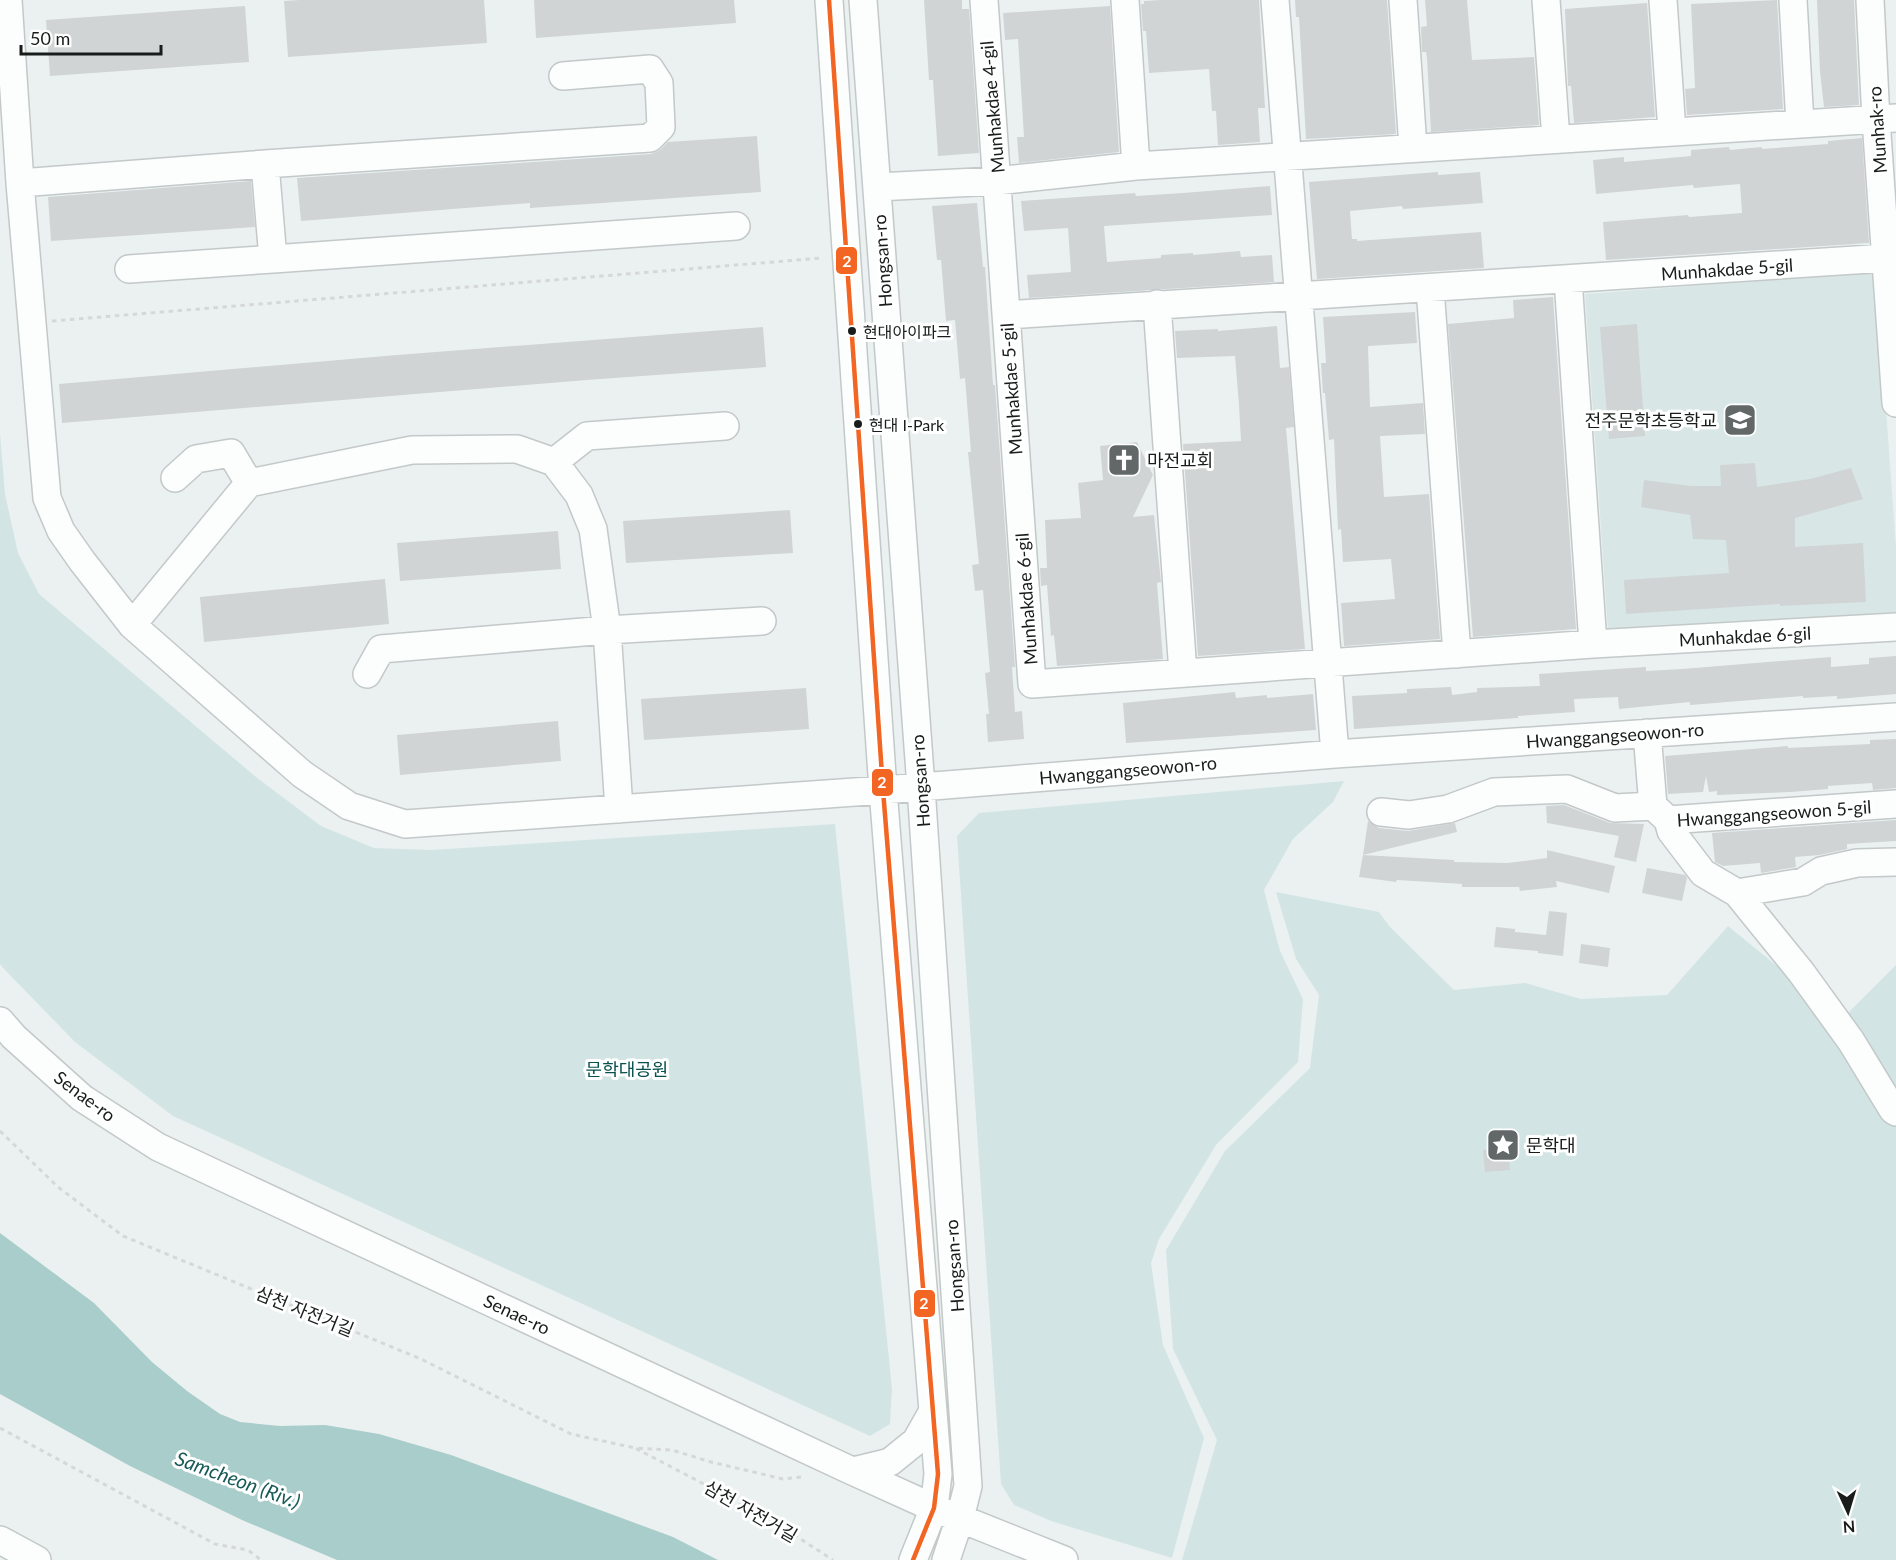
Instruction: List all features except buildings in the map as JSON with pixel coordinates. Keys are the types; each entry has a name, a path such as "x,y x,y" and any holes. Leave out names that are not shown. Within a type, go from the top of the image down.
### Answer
{"street":[{"name":"Hongsan-ro","path":"829,0 883,790 938,1474 934,1508 916,1554"},
{"name":"Hongsan-ro","path":"863,0 921,787 968,1486 946,1560"},
{"path":"1125,0 1136,166"},
{"path":"1275,0 1298,296 1315,472 1335,754"},
{"path":"1403,0 1413,148"},
{"path":"1546,0 1556,139"},
{"path":"1663,0 1672,132"},
{"path":"1792,0 1800,124"},
{"name":"Munhak-ro","path":"1870,0 1886,119 1886,258 1896,403"},
{"name":"Munhakdae 4-gil","path":"984,1 996,182 1136,166 1886,119"},
{"name":"Hwanggangseowon-ro","path":"5,7 46,498 61,531 132,625 302,774 349,806 405,824 883,790 1335,754 1896,717"},
{"path":"20,183 650,138 661,127 659,83 650,69 563,76"},
{"path":"265,164 273,259"},
{"path":"877,187 996,182 1006,315"},
{"path":"129,269 736,226"},
{"name":"Munhakdae 5-gil","path":"1019,506 1006,315 1886,258"},
{"path":"1568,279 1593,644"},
{"path":"1430,288 1457,654"},
{"path":"1157,304 1183,673"},
{"path":"554,462 587,436 725,426"},
{"path":"132,625 249,483 412,450 517,449 554,462 579,495 593,529 607,630 618,809"},
{"path":"175,478 196,459 231,453 249,483"},
{"name":"Munhakdae 6-gil","path":"1019,506 1032,684 1593,644 1896,627"},
{"path":"367,675 381,649 607,630 762,621"},
{"path":"1381,812 1409,815 1448,809 1494,792 1567,789 1615,808 1661,813 1647,733"},
{"name":"Hwanggangseowon 5-gil","path":"1737,893 1703,873 1671,831 1661,813 1896,804"},
{"path":"1896,862 1857,863 1821,871 1803,882 1737,893 1801,972 1851,1041 1896,1112"},
{"name":"Senae-ro","path":"0,1021 14,1037 82,1098 158,1147 934,1508 1064,1560"},
{"path":"853,1471 890,1462 916,1440 933,1411"},
{"path":"0,1540 37,1560"}],"path":[{"path":"33,322 822,258"},
{"name":"삼천 자전거길","path":"0,1131 58,1187 123,1236 421,1359 571,1434 635,1448 672,1450 783,1479 801,1477"},
{"path":"0,1428 215,1544 249,1550 261,1560"},
{"name":"삼천 자전거길","path":"635,1448 765,1516 833,1560"}],"shaded area":[{"name":"전주문학초등학교","path":"1876,272 1896,546 1896,612 1608,632 1585,294"}],"green space":[{"name":"문학대공원","path":"0,433 5,494 18,553 39,594 256,777 321,826 374,848 431,850 835,824 892,1389 890,1424 870,1436 173,1116 75,1042 4,969 0,964"},
{"path":"1344,781 1333,802 1293,839 1264,890 1280,951 1303,999 1298,1062 1216,1145 1159,1239 1151,1263 1163,1345 1204,1438 1172,1558 1051,1521 1014,1505 1001,1484 957,836 979,813"},
{"path":"1276,892 1379,912 1390,927 1454,990 1525,983 1581,999 1667,995 1728,926 1842,1019 1896,965 1896,1560 1182,1560 1217,1440 1173,1349 1166,1250 1225,1151 1310,1068 1319,995 1296,959"}],"water":[{"name":"Samcheon (Riv.)","path":"0,1233 94,1303 152,1362 220,1414 240,1422 280,1426 325,1425 379,1434 451,1455 673,1537 718,1560 337,1560 242,1520 130,1466 0,1394"}],"transit line":[{"name":"2","path":"829,0 883,790 938,1474 934,1508 913,1560"}],"place":[{"name":"현대아이파크","path":"852,331"},
{"name":"전주문학초등학교","path":"1740,420"},
{"name":"현대 I-Park","path":"858,424"},
{"name":"마전교회","path":"1124,460"},
{"name":"문학대","path":"1503,1145"}]}
